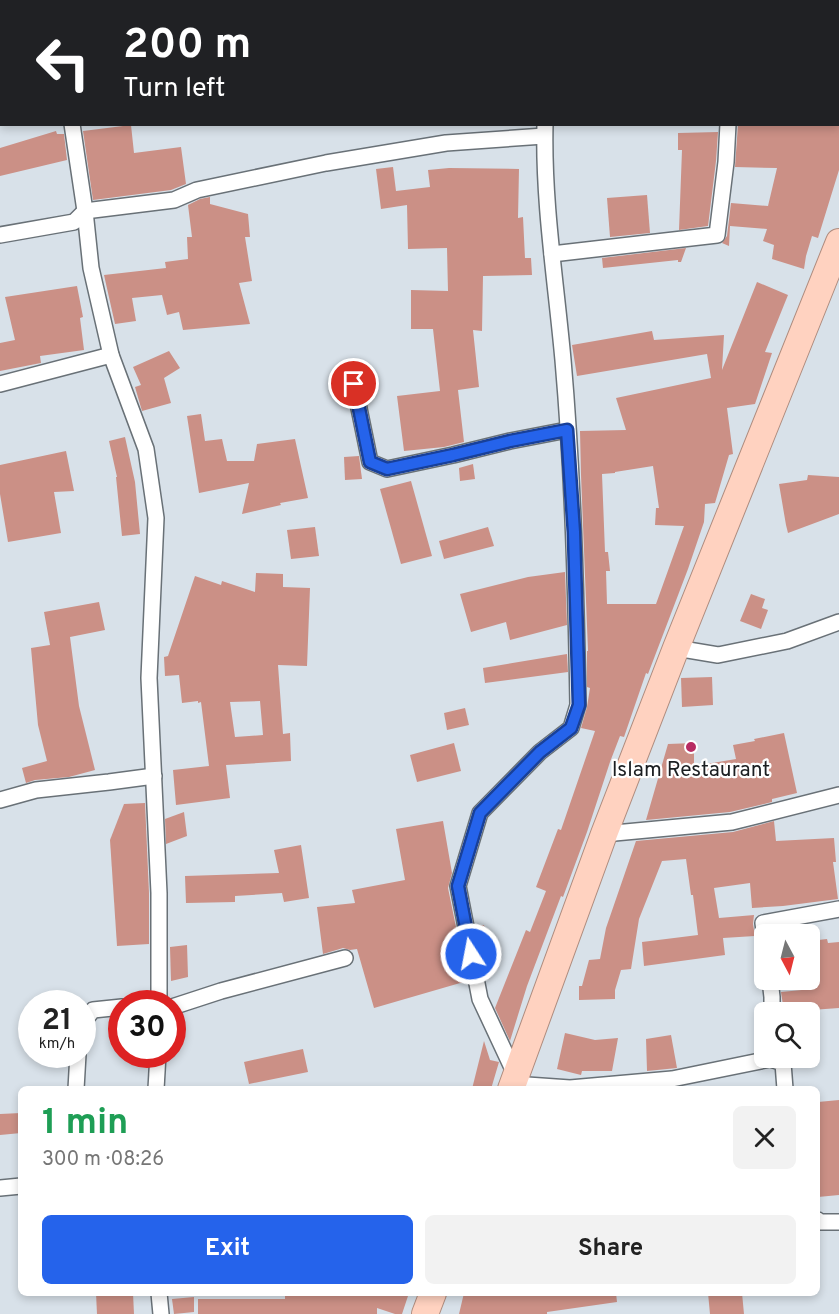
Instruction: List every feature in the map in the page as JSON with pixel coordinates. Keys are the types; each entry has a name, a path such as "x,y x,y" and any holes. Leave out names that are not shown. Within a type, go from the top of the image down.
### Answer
{"highway":[{"path":"514,1083 604,834 839,242"},
{"path":"425,1314 432,1296"}],"street":[{"path":"72,126 91,268 111,355 146,449 156,518 149,678 159,892 159,990"},
{"path":"552,254 717,235 728,126"},
{"path":"0,235 74,222 85,211 174,200 197,190 348,159 544,130 546,190 563,361 574,532 579,705 571,728 540,752 480,813 458,886 480,999 514,1083 548,1086"},
{"path":"0,384 111,355"},
{"path":"354,384 370,462 387,469 567,430"},
{"path":"676,648 718,655 787,641 839,622"},
{"path":"0,800 36,790 154,776"},
{"path":"604,834 732,822 839,795"},
{"path":"763,924 839,909"},
{"path":"186,1002 345,958"},
{"path":"593,1086 672,1079 754,1061"},
{"path":"76,1086 77,1068"},
{"path":"156,1086 157,1068"},
{"path":"783,1068 785,1086"},
{"path":"0,1188 18,1186"},
{"path":"820,1222 839,1222"},
{"path":"159,1296 161,1314"}],"building":[{"path":"131,126 134,153 181,147 186,184 171,190 93,200 83,131"},
{"path":"738,126 839,126 839,170 818,238 812,236 804,269 772,259 774,245 763,241 767,229 730,226 729,246 722,243 727,236 731,203 768,206 777,168 735,167"},
{"path":"56,131 57,134 64,134 67,160 0,176 0,148"},
{"path":"718,132 708,226 679,230 682,150 678,150 678,133"},
{"path":"393,167 396,191 430,187 428,170 519,169 518,218 523,217 525,258 531,258 532,275 483,276 482,331 473,330 479,387 458,390 464,442 444,447 404,451 397,396 440,391 433,329 411,329 411,290 448,291 447,248 408,249 407,205 381,209 376,169"},
{"path":"647,195 650,233 610,237 607,198"},
{"path":"210,197 210,204 248,214 250,237 245,237 252,281 239,283 250,324 183,330 179,312 167,315 162,295 132,298 136,321 115,324 104,275 166,268 165,262 188,259 187,237 192,237 188,205"},
{"path":"686,248 681,262 678,260 603,268 602,258"},
{"path":"757,282 788,295 765,352 772,353 755,404 727,408 733,454 729,455 715,503 705,504 704,522 688,569 648,674 646,673 624,737 620,736 610,762 563,897 561,896 527,986 510,1041 495,1008 526,930 530,932 546,891 536,887 558,829 561,830 595,731 581,728 590,688 587,687 588,651 580,431 626,430 616,398 711,378 707,354 577,376 572,345 652,331 654,340 724,335 722,370","holes":["653,466 659,508 656,508 655,525 684,526 656,604 607,604 606,571 610,571 608,552 605,552 602,474"]},
{"path":"77,286 83,317 80,318 84,350 40,356 41,363 0,371 0,343 15,340 5,297"},
{"path":"169,351 180,368 164,378 171,403 142,411 135,387 141,385 133,367"},
{"path":"201,414 205,441 222,439 227,461 254,461 257,444 295,439 308,498 242,514 249,483 199,493 187,416"},
{"path":"125,437 135,482 140,534 122,536 117,477 109,441"},
{"path":"66,451 74,491 54,492 61,533 8,542 0,494 0,465"},
{"path":"359,456 362,479 345,480 344,457"},
{"path":"473,464 475,479 460,481 459,468"},
{"path":"808,475 839,477 839,514 788,533 779,484 807,480"},
{"path":"411,481 432,556 401,564 380,489"},
{"path":"315,527 319,556 291,559 287,530"},
{"path":"488,527 494,546 444,559 439,541"},
{"path":"565,572 567,625 510,640 506,622 471,632 460,594 528,577"},
{"path":"256,573 283,574 283,587 310,588 307,666 278,665 283,734 290,733 291,761 226,765 230,798 176,805 173,770 209,766 201,702 182,703 179,675 165,676 164,657 168,656 195,576 221,585 222,581 255,592","holes":["260,701 263,735 235,737 230,702"]},
{"path":"751,594 765,599 762,608 768,610 761,629 740,621"},
{"path":"99,602 105,630 70,637 79,706 95,770 69,777 26,783 22,768 47,761 38,725 31,648 50,645 44,612"},
{"path":"567,654 568,672 485,683 483,668"},
{"path":"712,677 713,705 682,707 681,678"},
{"path":"465,708 469,725 447,730 444,713"},
{"path":"784,733 797,793 772,799 772,802 730,812 646,820 668,744 694,743 694,766 736,759 733,745"},
{"path":"454,743 461,771 417,782 410,755"},
{"path":"145,803 149,944 117,946 110,840 124,804"},
{"path":"184,812 187,836 166,844 165,819"},
{"path":"443,821 452,873 448,888 467,981 374,1008 357,949 343,948 323,954 317,907 355,903 352,890 405,880 396,829"},
{"path":"774,821 776,841 834,838 836,862 833,862 838,899 752,908 750,883 714,888 719,918 754,915 754,936 723,938 725,955 644,966 642,942 698,935 686,859 662,861 639,919 631,969 621,970 615,990 615,999 579,1000 579,986 582,986 589,960 600,959 606,928 636,841 733,832"},
{"path":"301,845 309,898 284,902 282,893 235,896 235,902 186,903 185,876 279,873 274,850"},
{"path":"484,925 492,964 483,966 476,927"},
{"path":"827,939 828,943 839,942 839,1008 820,1009 820,1002 782,1002 781,992 820,990 820,940"},
{"path":"187,945 188,977 171,981 170,947"},
{"path":"565,1033 595,1040 618,1038 612,1071 582,1071 581,1075 557,1069"},
{"path":"671,1035 677,1068 647,1071 646,1039"},
{"path":"484,1041 490,1060 499,1062 492,1086 473,1086"},
{"path":"303,1049 308,1072 249,1084 244,1062"},
{"path":"839,1100 839,1195 820,1197 820,1102"},
{"path":"18,1113 18,1133 0,1135 0,1114"},
{"path":"96,1296 133,1296 134,1314 97,1314"},
{"path":"285,1296 408,1296 402,1314 377,1308 377,1314 198,1314 198,1299 285,1299"},
{"path":"463,1296 616,1296 617,1302 547,1312 547,1314 459,1314"},
{"path":"708,1296 742,1296 744,1314 710,1314"},
{"path":"194,1297 194,1312 174,1314 172,1299"}],"place":[{"name":"Islam Restaurant","path":"691,747"}],"route":[{"path":"354,384 370,462 387,469 567,430 574,532 579,705 571,728 540,752 480,813 458,886 471,954"}]}
